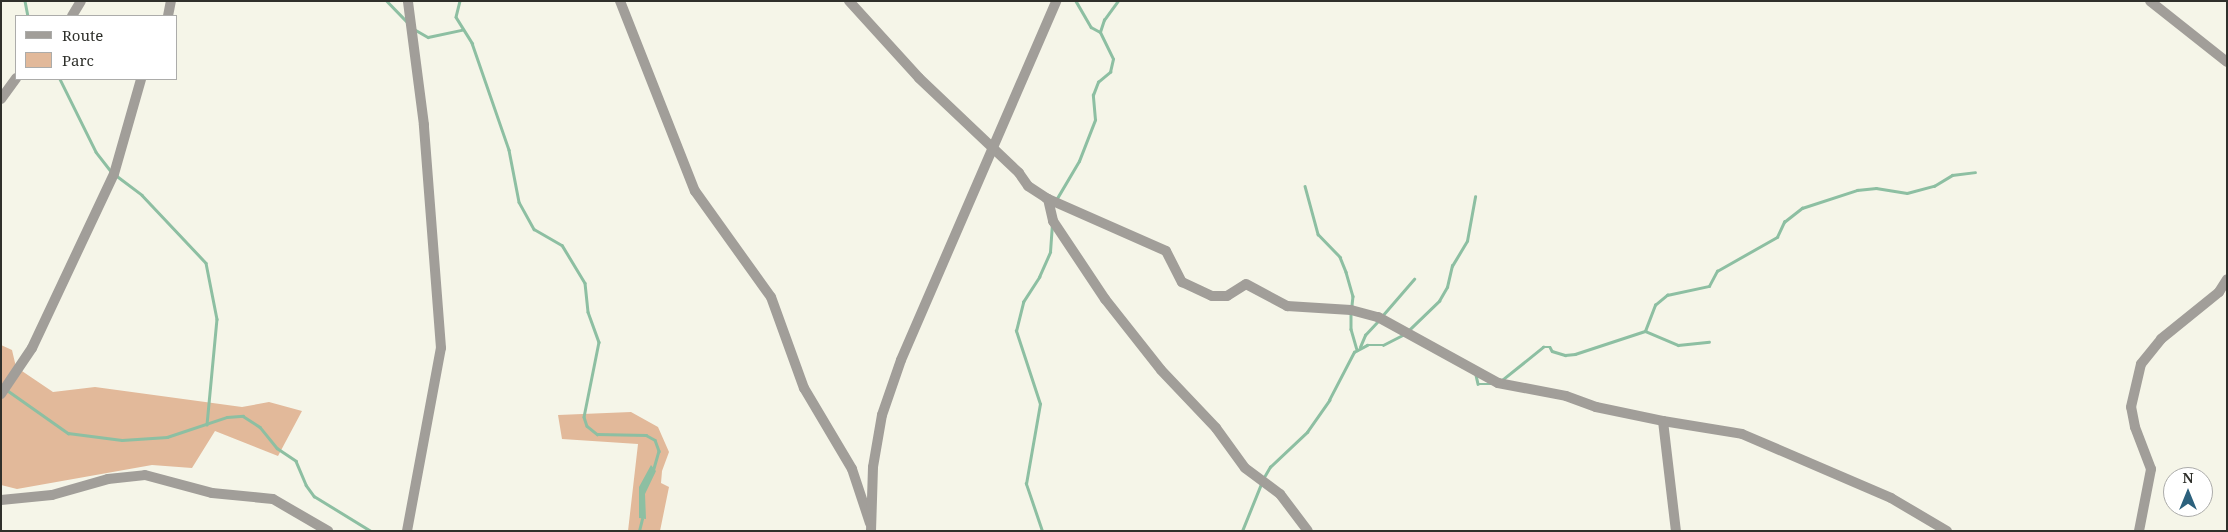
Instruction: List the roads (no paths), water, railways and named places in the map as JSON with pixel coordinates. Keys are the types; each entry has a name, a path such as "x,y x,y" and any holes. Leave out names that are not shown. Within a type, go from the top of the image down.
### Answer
{"street":[{"path":"73,15 81,1"},
{"path":"168,15 171,1"},
{"path":"407,531 441,348 424,125 408,1"},
{"path":"620,1 695,191 771,296 804,388 852,469 871,527"},
{"path":"849,1 919,78 1019,173 1028,186 1046,198 1166,251 1182,282 1212,296 1227,296 1246,284 1287,306 1351,310 1378,317 1498,383 1662,421 1742,434 1784,450 1891,498 1947,531"},
{"path":"871,527 873,468 882,415 901,360 1056,1"},
{"path":"2150,1 2227,62"},
{"path":"1,98 15,79"},
{"path":"1,394 32,348 114,174 141,80"},
{"path":"1046,198 1053,221 1105,299 1161,370 1216,428 1245,468 1280,494 1308,531"},
{"path":"2139,531 2143,496 2149,486 2151,469 2135,427 2131,406 2140,364 2162,339 2219,292 2227,279"},
{"path":"1662,421 1676,531"},
{"path":"1,500 52,495 108,479 145,476 212,493 273,499 328,531"}],"waterway":[{"path":"25,1 28,15"},
{"path":"387,1 407,22"},
{"path":"460,1 456,17 472,43 509,150 519,202 534,229 562,245 585,283 588,312 599,342 584,417 587,426 597,434 646,435 655,440 659,451 654,468"},
{"path":"1076,1 1091,27 1100,32"},
{"path":"1056,200 1079,161 1095,120 1093,95 1098,82 1110,72 1113,59 1100,32 1104,20 1118,1"},
{"path":"414,29 428,37 462,30"},
{"path":"60,80 96,152 111,171"},
{"path":"1502,380 1543,347 1550,347 1552,351 1565,355 1575,354 1645,331 1655,305 1667,295 1709,286 1717,271 1777,237 1784,222 1802,208 1857,190 1876,188 1907,193 1934,186 1952,175 1975,172"},
{"path":"117,176 142,195 206,263 217,319 207,425"},
{"path":"1305,186 1318,234 1340,257 1346,272 1353,296 1352,306"},
{"path":"1409,330 1439,301 1447,287 1452,266 1467,241 1475,197"},
{"path":"1042,531 1026,484 1040,404 1016,331 1023,302 1039,277 1050,252 1052,226"},
{"path":"1382,316 1414,279"},
{"path":"1351,312 1351,329 1357,350"},
{"path":"1360,347 1365,335 1379,320"},
{"path":"1645,331 1678,345 1709,342"},
{"path":"1263,479 1270,467 1307,432 1329,400 1354,352 1367,345 1383,345 1403,335"},
{"path":"1476,375 1478,384 1493,384"},
{"path":"7,390 68,433 122,440 167,437 227,417 243,416 260,427 277,448 296,461 306,485 314,496 371,531"},
{"path":"1242,531 1261,484"},
{"path":"639,531 642,519"}]}
